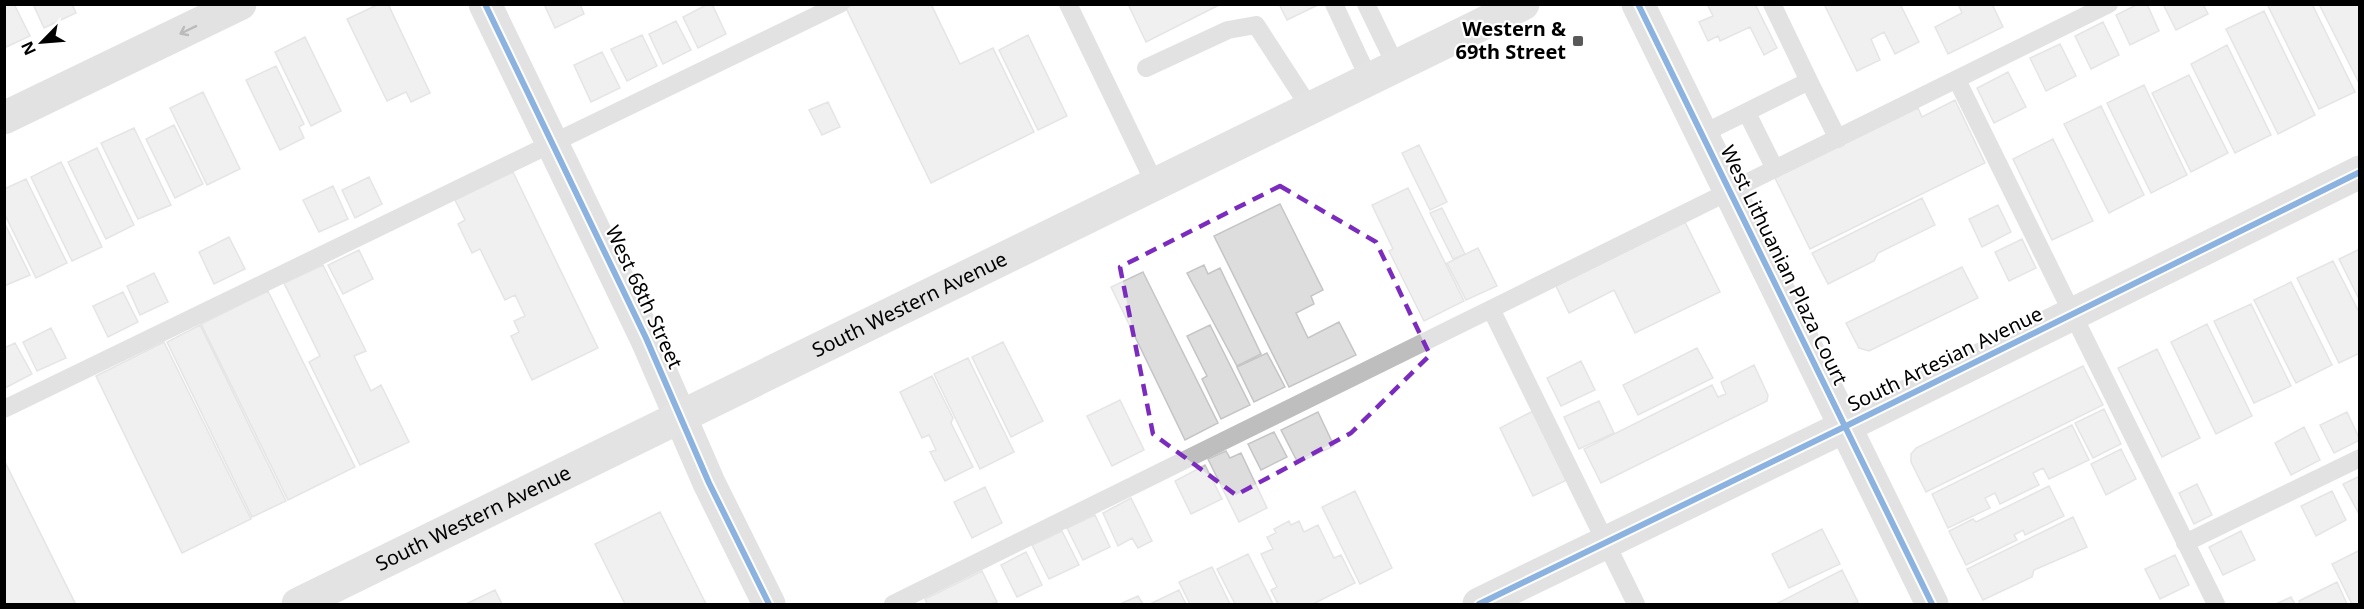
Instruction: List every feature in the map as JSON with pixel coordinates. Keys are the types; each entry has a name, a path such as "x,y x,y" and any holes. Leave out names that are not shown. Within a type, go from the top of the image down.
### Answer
{"main road":[{"name":"South Western Avenue","path":"298,604 1383,72 1502,9"}],"street":[{"path":"4,118 240,4"},
{"name":"West 68th Street","path":"485,4 646,338 710,483 769,604"},
{"name":"West Lithuanian Plaza Court","path":"1638,4 1932,604"},
{"name":"South Artesian Avenue","path":"1479,604 1606,544 2360,172"}],"lane":[{"path":"4,409 840,4"},
{"path":"1068,4 1155,184"},
{"path":"1334,4 1383,72"},
{"path":"1366,4 1383,72"},
{"path":"1772,4 1838,139"},
{"path":"892,604 2109,4"},
{"path":"1146,68 1228,30 1256,25 1310,108"},
{"path":"1957,80 2216,604"},
{"path":"1702,134 1809,81"},
{"path":"1747,113 1775,169"},
{"path":"1491,309 1636,604"},
{"path":"2185,543 2360,458"}],"highlighted area":[{"path":"1280,186 1376,242 1430,355 1351,433 1236,495 1153,434 1120,267"}],"building":[{"path":"4,4 14,4 30,36 4,48"},
{"path":"33,4 72,4 76,13 44,28"},
{"path":"379,4 388,4 430,93 411,102 406,92 387,101 347,19"},
{"path":"544,4 580,4 584,14 555,28"},
{"path":"712,4 726,34 698,48 683,17"},
{"path":"854,4 931,4 960,64 993,48 1034,132 931,183 846,8"},
{"path":"1128,4 1221,4 1146,42"},
{"path":"1279,4 1320,4 1287,20"},
{"path":"1707,4 1755,4 1777,48 1764,55 1750,27 1720,41 1718,36 1708,41 1699,22 1713,16"},
{"path":"1824,4 1900,4 1919,42 1895,54 1884,32 1871,39 1880,60 1857,71"},
{"path":"1958,4 1992,4 2003,27 1948,54 1935,27 1962,13"},
{"path":"2138,4 2147,4 2159,31 2130,45 2116,15"},
{"path":"2163,4 2203,4 2208,14 2176,30"},
{"path":"2267,4 2312,4 2355,92 2319,109"},
{"path":"2319,4 2360,4 2360,85"},
{"path":"2264,11 2315,115 2278,134 2226,29"},
{"path":"676,21 691,50 663,64 649,34"},
{"path":"2103,22 2119,55 2091,69 2075,36"},
{"path":"642,35 657,66 627,81 611,49"},
{"path":"1028,35 1067,116 1038,130 999,50"},
{"path":"305,37 341,111 311,126 275,52"},
{"path":"2060,44 2076,76 2046,91 2030,58"},
{"path":"2227,45 2271,135 2235,153 2191,64"},
{"path":"602,52 620,88 591,102 574,65"},
{"path":"276,66 304,124 299,127 304,138 280,150 246,80"},
{"path":"2008,72 2026,107 1994,123 1977,88"},
{"path":"2189,75 2228,153 2191,172 2152,93"},
{"path":"2144,85 2187,175 2151,193 2107,103"},
{"path":"203,92 240,169 207,185 170,108"},
{"path":"1955,100 1985,163 1810,249 1775,178 1918,108 1922,117"},
{"path":"828,102 840,127 822,135 809,110"},
{"path":"2101,106 2144,195 2109,213 2064,124"},
{"path":"174,125 203,184 175,198 146,139"},
{"path":"134,128 171,205 138,219 101,143"},
{"path":"2053,139 2093,221 2052,240 2013,159"},
{"path":"1419,145 1447,202 1430,210 1402,153"},
{"path":"97,148 134,225 106,239 68,162"},
{"path":"61,162 102,247 72,261 31,177"},
{"path":"513,172 598,348 532,380 511,336 519,332 514,321 525,316 515,295 505,300 480,249 472,253 458,224 465,220 455,200"},
{"path":"369,177 382,204 355,218 342,190"},
{"path":"26,179 67,263 36,278 4,213 4,189"},
{"path":"333,186 348,219 319,232 303,200"},
{"path":"1408,188 1464,301 1424,321 1389,251 1393,249 1372,205"},
{"path":"1922,198 1935,225 1878,253 1874,261 1828,284 1812,253"},
{"path":"1280,204 1323,290 1311,296 1314,304 1296,313 1308,338 1339,322 1356,355 1289,387 1214,236"},
{"path":"1998,205 2011,232 1982,247 1969,219"},
{"path":"1442,208 1465,254 1453,259 1430,213"},
{"path":"4,222 30,275 4,286"},
{"path":"1685,222 1720,292 1635,333 1614,290 1569,313 1556,286"},
{"path":"229,237 245,269 214,284 199,252"},
{"path":"2022,239 2036,268 2009,281 1995,252"},
{"path":"1478,248 1497,286 1466,300 1447,263"},
{"path":"2360,249 2360,301 2339,259"},
{"path":"359,250 373,279 343,294 328,265"},
{"path":"2333,261 2360,314 2360,353 2339,363 2297,278"},
{"path":"323,265 366,351 354,356 371,391 381,385 409,442 360,465 309,362 320,356 284,283"},
{"path":"1204,265 1208,274 1220,268 1261,354 1237,366 1187,273"},
{"path":"1962,267 1978,298 1869,351 1859,348 1846,323"},
{"path":"1143,272 1218,423 1185,440 1111,287"},
{"path":"154,273 168,302 140,315 127,286"},
{"path":"2291,282 2332,365 2296,383 2254,300"},
{"path":"268,291 355,467 288,500 201,324"},
{"path":"123,292 138,322 108,337 93,306"},
{"path":"2251,304 2291,386 2254,403 2214,321"},
{"path":"2207,324 2252,416 2216,434 2171,342"},
{"path":"200,325 286,501 252,517 167,342"},
{"path":"1210,325 1250,405 1221,419 1202,379 1207,376 1187,336"},
{"path":"51,328 66,358 37,371 23,342"},
{"path":"164,342 251,519 182,553 96,376"},
{"path":"1003,342 1043,421 1011,437 972,357"},
{"path":"15,343 32,374 5,388 4,348"},
{"path":"1697,348 1713,378 1638,415 1623,385"},
{"path":"2157,349 2200,438 2162,457 2118,368"},
{"path":"1267,353 1285,387 1254,402 1237,367"},
{"path":"968,358 1014,452 980,469 934,374"},
{"path":"1581,361 1595,390 1561,406 1547,378"},
{"path":"1754,365 1768,395 1767,401 1601,483 1584,449 1712,385 1718,397 1726,394 1721,382"},
{"path":"2083,366 2103,405 1926,492 1911,462 1911,454 1916,448"},
{"path":"932,376 953,418 951,423 973,467 945,481 930,452 936,450 929,435 922,438 900,392"},
{"path":"1120,400 1144,450 1112,466 1087,416"},
{"path":"1599,401 1614,433 1579,449 1564,417"},
{"path":"2104,409 2121,444 2093,458 2075,423"},
{"path":"1533,411 1567,480 1533,496 1500,428"},
{"path":"1318,412 1334,446 1298,463 1281,430"},
{"path":"2347,412 2360,440 2334,453 2320,425"},
{"path":"2072,425 2089,460 2049,479 2043,468 2033,473 2039,485 2000,504 1995,493 1985,498 1990,508 1948,528 1932,494"},
{"path":"2304,427 2320,460 2291,475 2275,443"},
{"path":"1274,432 1287,457 1261,470 1248,444"},
{"path":"2121,449 2136,479 2106,495 2091,464"},
{"path":"1226,451 1230,458 1241,453 1267,508 1239,522 1208,459"},
{"path":"4,460 75,603 73,604 4,604"},
{"path":"1205,465 1222,499 1191,514 1175,481"},
{"path":"2360,476 2360,513 2359,514 2343,484"},
{"path":"2197,484 2212,515 2194,524 2179,493"},
{"path":"2049,486 2064,516 2025,535 2023,530 2014,535 2017,540 1966,565 1949,531 1973,519 1976,522"},
{"path":"985,487 1002,523 972,538 954,502"},
{"path":"1355,491 1392,568 1360,584 1322,507"},
{"path":"2332,491 2346,520 2316,536 2301,506"},
{"path":"1131,498 1152,541 1138,548 1132,538 1118,546 1103,513"},
{"path":"660,512 706,604 625,604 595,544"},
{"path":"1095,515 1110,547 1083,560 1067,528"},
{"path":"2073,517 2087,547 2034,570 2032,577 1983,600 1967,569"},
{"path":"1289,521 1291,525 1299,521 1304,532 1318,525 1334,558 1341,555 1355,583 1313,604 1278,604 1271,590 1277,587 1261,554 1273,549 1267,537 1276,533 1274,529"},
{"path":"1822,529 1840,564 1789,588 1772,554"},
{"path":"1062,531 1079,565 1049,579 1032,545"},
{"path":"2241,531 2255,560 2223,575 2209,547"},
{"path":"2360,550 2360,604 2352,604 2332,564"},
{"path":"1026,552 1042,585 1017,597 1001,565"},
{"path":"1248,554 1273,604 1235,604 1217,569"},
{"path":"2175,555 2189,585 2160,599 2145,569"},
{"path":"1212,567 1230,604 1190,604 1179,582"},
{"path":"1842,570 1858,602 1852,604 1776,604"},
{"path":"982,571 997,602 991,604 927,604 925,599"},
{"path":"2337,582 2347,604 2300,604 2299,601"},
{"path":"495,590 502,604 466,604"},
{"path":"1179,590 1186,604 1150,604"},
{"path":"1138,596 1143,604 1120,604"},
{"path":"2291,597 2295,604 2276,604"}],"cycle path":[{"path":"485,4 646,338 709,483 769,604"},
{"path":"1638,4 1932,604"},
{"path":"1479,604 2360,172"}],"place":[{"name":"Western & 69th Street","path":"1578,41"}]}
